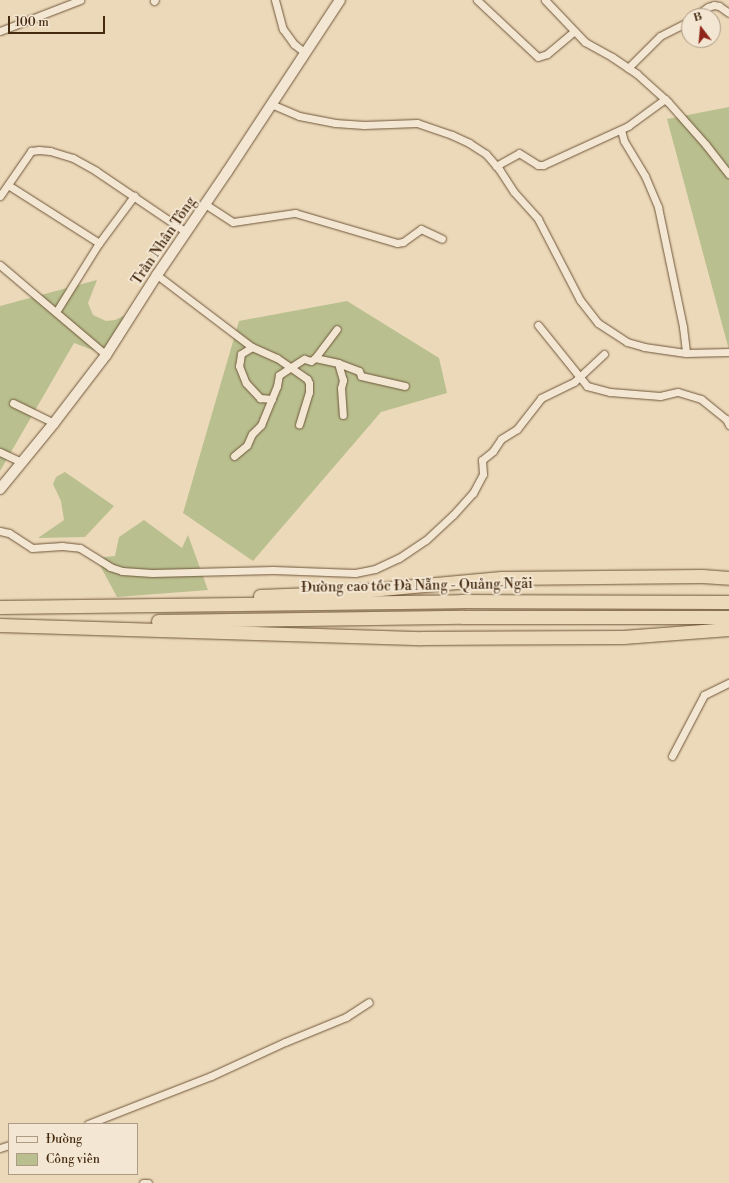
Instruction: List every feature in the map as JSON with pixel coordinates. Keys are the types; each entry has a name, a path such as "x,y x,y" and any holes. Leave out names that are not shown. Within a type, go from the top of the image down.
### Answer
{"highway":[{"path":"0,607 104,604 337,593 501,578 702,576 729,578"},
{"name":"Đường cao tốc Đà Nẵng - Quảng Ngãi","path":"104,604 461,601 729,602"},
{"path":"0,625 112,625 462,617 729,617"},
{"path":"112,625 422,638 623,637 729,629"}],"street":[{"path":"0,31 80,0"},
{"path":"275,0 283,29 294,44 305,53"},
{"name":"Trần Nhân Tông","path":"0,489 54,423 106,355 157,275 340,0"},
{"path":"477,0 538,57 547,54 574,31"},
{"path":"545,0 585,42 628,68 665,99 706,144 729,174"},
{"path":"707,8 714,5 719,6 729,13"},
{"path":"628,68 660,36 681,25"},
{"path":"496,166 519,153 538,166 543,165 578,147 621,130 665,99"},
{"path":"271,104 300,116 335,123 364,125 417,123 452,135 469,143 486,154 514,192 538,219 580,300 598,323 627,342 668,352 729,352"},
{"path":"621,130 624,141 645,176 658,207 683,327 686,353"},
{"path":"0,196 31,151 39,150 63,155 81,162 186,232"},
{"path":"8,185 99,243"},
{"path":"56,312 99,243 134,196"},
{"path":"205,204 233,222 295,213 398,243 403,242 421,229 442,239"},
{"path":"0,265 106,355"},
{"path":"157,275 233,331 252,347 277,358 307,379 309,383 309,392 299,425"},
{"path":"538,325 579,378 587,386 610,392 660,396 678,392 701,399 726,418 729,425"},
{"path":"234,456 247,445 252,434 261,425 272,399 279,375 304,359 311,361 315,358 337,329"},
{"path":"252,347 242,354 239,366 246,382 260,398 272,399"},
{"path":"0,531 9,533 32,548 62,546 80,548 110,567 122,571 152,573 273,570 355,573 375,569 399,558 426,540 453,515 473,492 483,474 482,460 501,439 518,429 541,398 564,388 579,378 604,354"},
{"path":"315,358 338,363 359,371 361,376 405,386"},
{"path":"338,363 343,380 341,388 343,415"},
{"path":"14,403 54,423"},
{"path":"0,452 21,462"},
{"path":"672,756 704,695 729,683"},
{"path":"91,1123 211,1076 285,1042 346,1017 369,1002"},
{"path":"143,1183 148,1183"}],"green space":[{"path":"729,107 729,350 667,119"},
{"path":"97,280 88,303 93,315 106,321 115,320 128,314 106,355 74,343 0,471 0,306"},
{"path":"347,301 439,358 447,393 381,412 253,561 183,513 239,321"},
{"path":"65,472 114,506 85,537 38,538 64,520 61,501 53,484 56,477"},
{"path":"144,520 182,548 188,535 208,590 117,597 96,558 115,556 119,537"}]}
